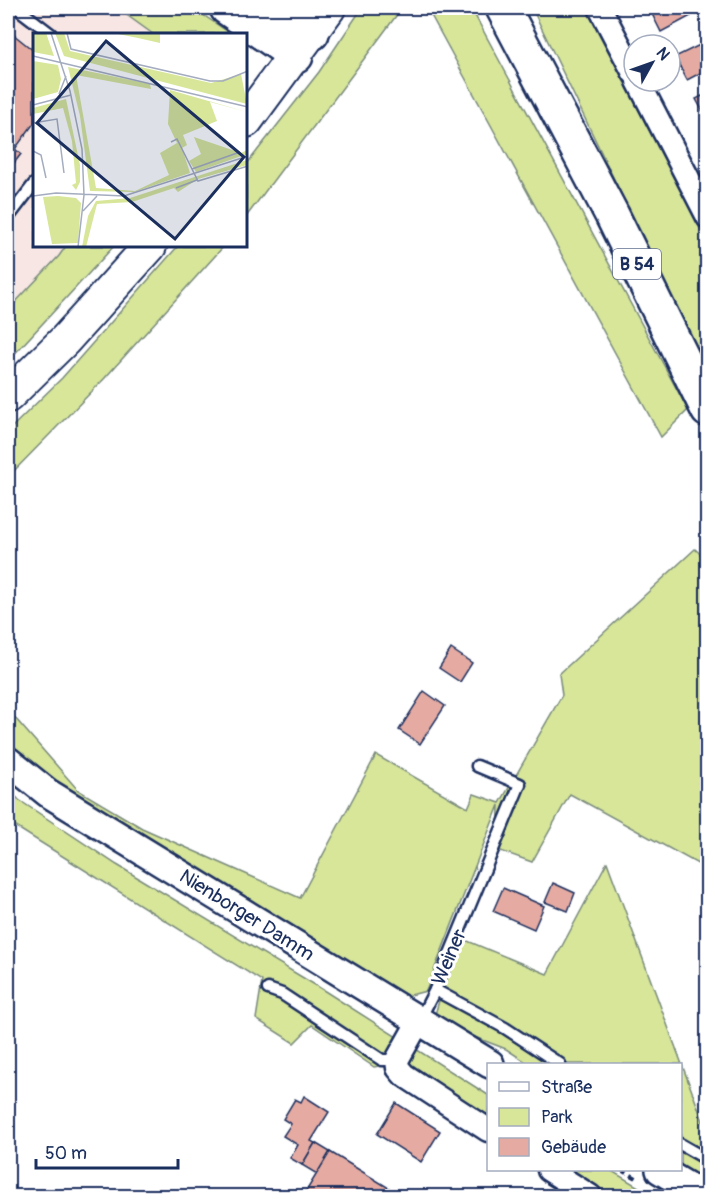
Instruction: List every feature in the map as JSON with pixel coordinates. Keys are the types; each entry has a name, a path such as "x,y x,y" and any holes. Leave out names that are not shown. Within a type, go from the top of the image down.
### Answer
{"highway":[{"path":"227,8 312,32"},
{"path":"272,8 312,32"},
{"name":"B 54","path":"503,8 612,215 708,410"}],"main road":[{"path":"248,118 312,32"},
{"path":"8,396 64,340 148,248"}],"street":[{"path":"600,8 622,50"},
{"path":"644,93 708,217"},
{"name":"Nienborger Damm","path":"8,761 48,793 487,1063"},
{"name":"Weiner","path":"397,1060 419,1021"},
{"path":"397,1060 398,1068 404,1075 487,1129"},
{"path":"551,1171 590,1197"},
{"path":"662,1171 704,1197"}],"lane":[{"path":"17,8 50,33"},
{"path":"8,218 33,185"},
{"name":"Weiner","path":"419,1021 435,990 520,784 477,766"},
{"path":"268,989 282,993 382,1060 397,1060"},
{"path":"435,990 504,1028 558,1063"},
{"path":"682,1145 708,1160"}],"shaded area":[{"path":"8,8 117,8 152,33 33,33 33,248 65,248 8,310"}],"green space":[{"path":"117,8 193,8 230,33 152,33"},
{"path":"362,8 402,8 248,214 248,162 319,72"},
{"path":"427,8 471,8 688,410 661,437"},
{"path":"532,8 586,8 622,78 622,93 630,93 707,242 707,373"},
{"path":"65,248 112,248 8,361 8,310"},
{"path":"176,248 222,248 104,379 8,477 8,431 62,378"},
{"path":"695,549 708,561 707,869 570,794 532,862 498,850 499,805 426,991 403,997 64,792 8,744 8,710 78,790 142,828 300,898 376,755 468,808 474,794 500,803 562,695 559,674"},
{"path":"8,788 19,800 117,865 320,988 487,1094 487,1117 407,1061 374,1067 312,1025 294,1043 256,1019 262,981 8,822"},
{"path":"607,862 681,1063 527,1063 506,1049 433,1021 458,937 547,974"},
{"path":"682,1064 707,1132 707,1183 682,1166"},
{"path":"568,1171 612,1171 654,1196 606,1196"}],"building":[{"path":"649,8 700,8 702,10 661,32"},
{"path":"8,30 33,50 33,124 15,149 21,154 8,171"},
{"path":"708,41 708,69 687,80 682,70 682,54"},
{"path":"708,93 708,121 696,99"},
{"path":"451,649 472,663 460,682 439,668"},
{"path":"424,691 445,706 420,744 399,730"},
{"path":"553,883 575,893 568,911 545,902"},
{"path":"503,888 544,906 534,929 493,911"},
{"path":"304,1096 329,1112 311,1141 315,1143 302,1165 290,1158 298,1145 283,1136 291,1124 283,1119 295,1099 301,1102"},
{"path":"396,1103 440,1131 421,1162 377,1134"},
{"path":"315,1143 330,1152 317,1174 302,1165"},
{"path":"330,1152 402,1196 310,1196 305,1193"}]}
